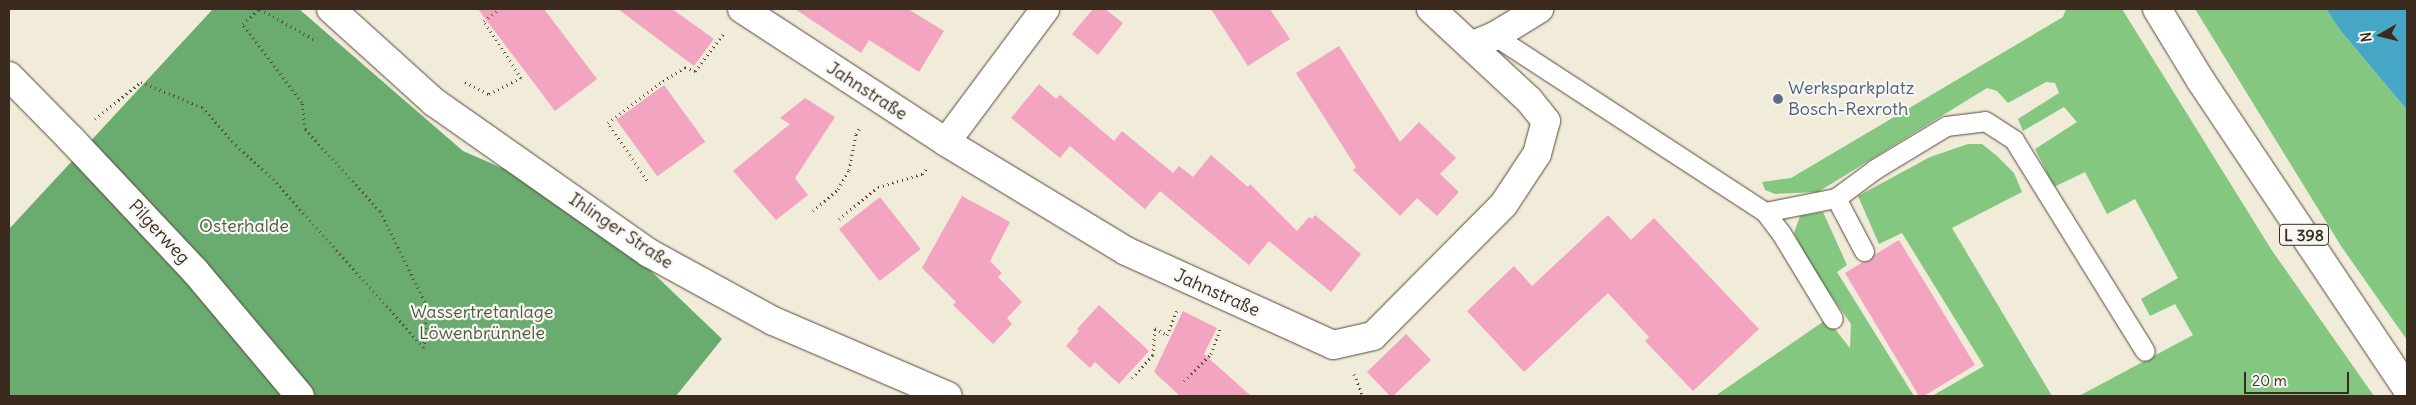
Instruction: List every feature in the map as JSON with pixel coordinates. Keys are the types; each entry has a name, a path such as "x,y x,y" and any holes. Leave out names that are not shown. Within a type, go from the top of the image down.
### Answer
{"street":[{"name":"Ihlinger Straße","path":"331,9 434,102 649,253 773,321 948,396"},
{"name":"Jahnstraße","path":"742,9 946,142 1126,251 1333,345 1373,336 1504,204 1537,154 1546,121 1483,41"},
{"path":"946,142 1045,9"},
{"path":"1431,9 1483,41 1539,9"},
{"name":"L 398","path":"2157,9 2201,81 2407,389"},
{"name":"Pilgerweg","path":"9,76 71,138 195,270 300,396"}],"lane":[{"path":"1483,41 1765,212 1781,233 1833,319"},
{"path":"1765,212 1836,198 1875,169 1946,126 1985,121 2014,140 2145,352"},
{"path":"1836,198 1864,251"}],"path":[{"path":"71,138 141,82 202,107 236,145 273,179 424,348 427,306 380,211 305,128 302,102 243,24 259,9"},
{"path":"464,81 489,94 521,78 484,22 500,9"},
{"path":"647,180 608,123 662,81 685,67 695,71 742,9"},
{"path":"813,211 838,189 849,170 856,134 878,97"},
{"path":"839,219 878,187 922,174 946,142"},
{"path":"1132,378 1153,355 1155,328 1167,334 1189,280"},
{"path":"1184,381 1211,354 1232,299"}],"green space":[{"name":"Osterhalde","path":"213,9 299,9 463,151 578,201 722,339 676,396 9,396 9,229"},
{"path":"2066,9 2122,9 2271,249 2374,396 2079,396 2193,335 2175,304 2150,316 2141,299 2178,278 2135,199 2107,214 2085,172 2054,187 2035,149 2077,122 2064,107 2023,131 2018,119 2059,93 2055,83 2046,82 2008,103 1997,91 1987,88 1818,192 1775,194 1765,190 1762,182 1791,178 2063,17"},
{"path":"2195,9 2326,9 2340,30 2407,110 2407,340 2341,246"},
{"path":"1968,144 1982,144 1997,156 2014,173 2022,192 1952,228 2052,396 1932,396 1984,366 1902,233 1879,244 1858,196 1930,157"},
{"path":"1823,212 1847,265 1837,272 1914,396 1715,396 1827,319 1850,348 1851,324 1811,267 1794,233 1800,216"}],"water":[{"path":"2326,9 2407,9 2407,110 2340,30"}],"building":[{"path":"478,9 544,9 597,79 555,111"},
{"path":"618,9 672,9 714,39 694,66"},
{"path":"795,9 908,9 944,31 919,72 869,40 861,53"},
{"path":"1093,9 1105,9 1123,23 1098,55 1072,34"},
{"path":"1211,9 1270,9 1290,39 1248,66"},
{"path":"1339,46 1400,142 1419,122 1456,158 1440,174 1459,192 1437,216 1417,198 1400,216 1353,170 1356,167 1296,73"},
{"path":"1039,84 1056,99 1060,95 1114,141 1122,131 1173,173 1179,166 1193,177 1211,155 1248,187 1250,184 1297,231 1309,217 1312,219 1315,215 1361,254 1331,292 1269,241 1249,265 1160,191 1145,209 1070,146 1060,158 1011,118"},
{"path":"664,85 705,142 657,176 616,120"},
{"path":"805,98 835,117 795,178 808,195 776,220 733,171 790,124 780,118"},
{"path":"962,196 1010,222 990,261 1002,273 998,277 1022,302 1007,318 1012,324 993,344 953,305 956,302 922,268"},
{"path":"880,197 921,249 880,281 839,229"},
{"path":"1608,215 1631,240 1654,218 1759,329 1693,391 1645,341 1649,337 1608,293 1524,372 1467,311 1514,266 1532,286"},
{"path":"1899,240 1975,365 1924,396 1919,396 1845,273 1863,262 1870,261 1874,255"},
{"path":"1099,305 1149,351 1119,384 1095,362 1090,368 1066,346 1079,331 1077,329"},
{"path":"1183,311 1217,328 1204,354 1251,396 1180,396 1154,372"},
{"path":"1406,334 1431,360 1393,396 1390,396 1367,372"}],"place":[{"name":"Werksparkplatz Bosch-Rexroth","path":"1778,99"}],"park label":[{"name":"Wassertretanlage Löwenbrünnele","path":"482,323"}]}
